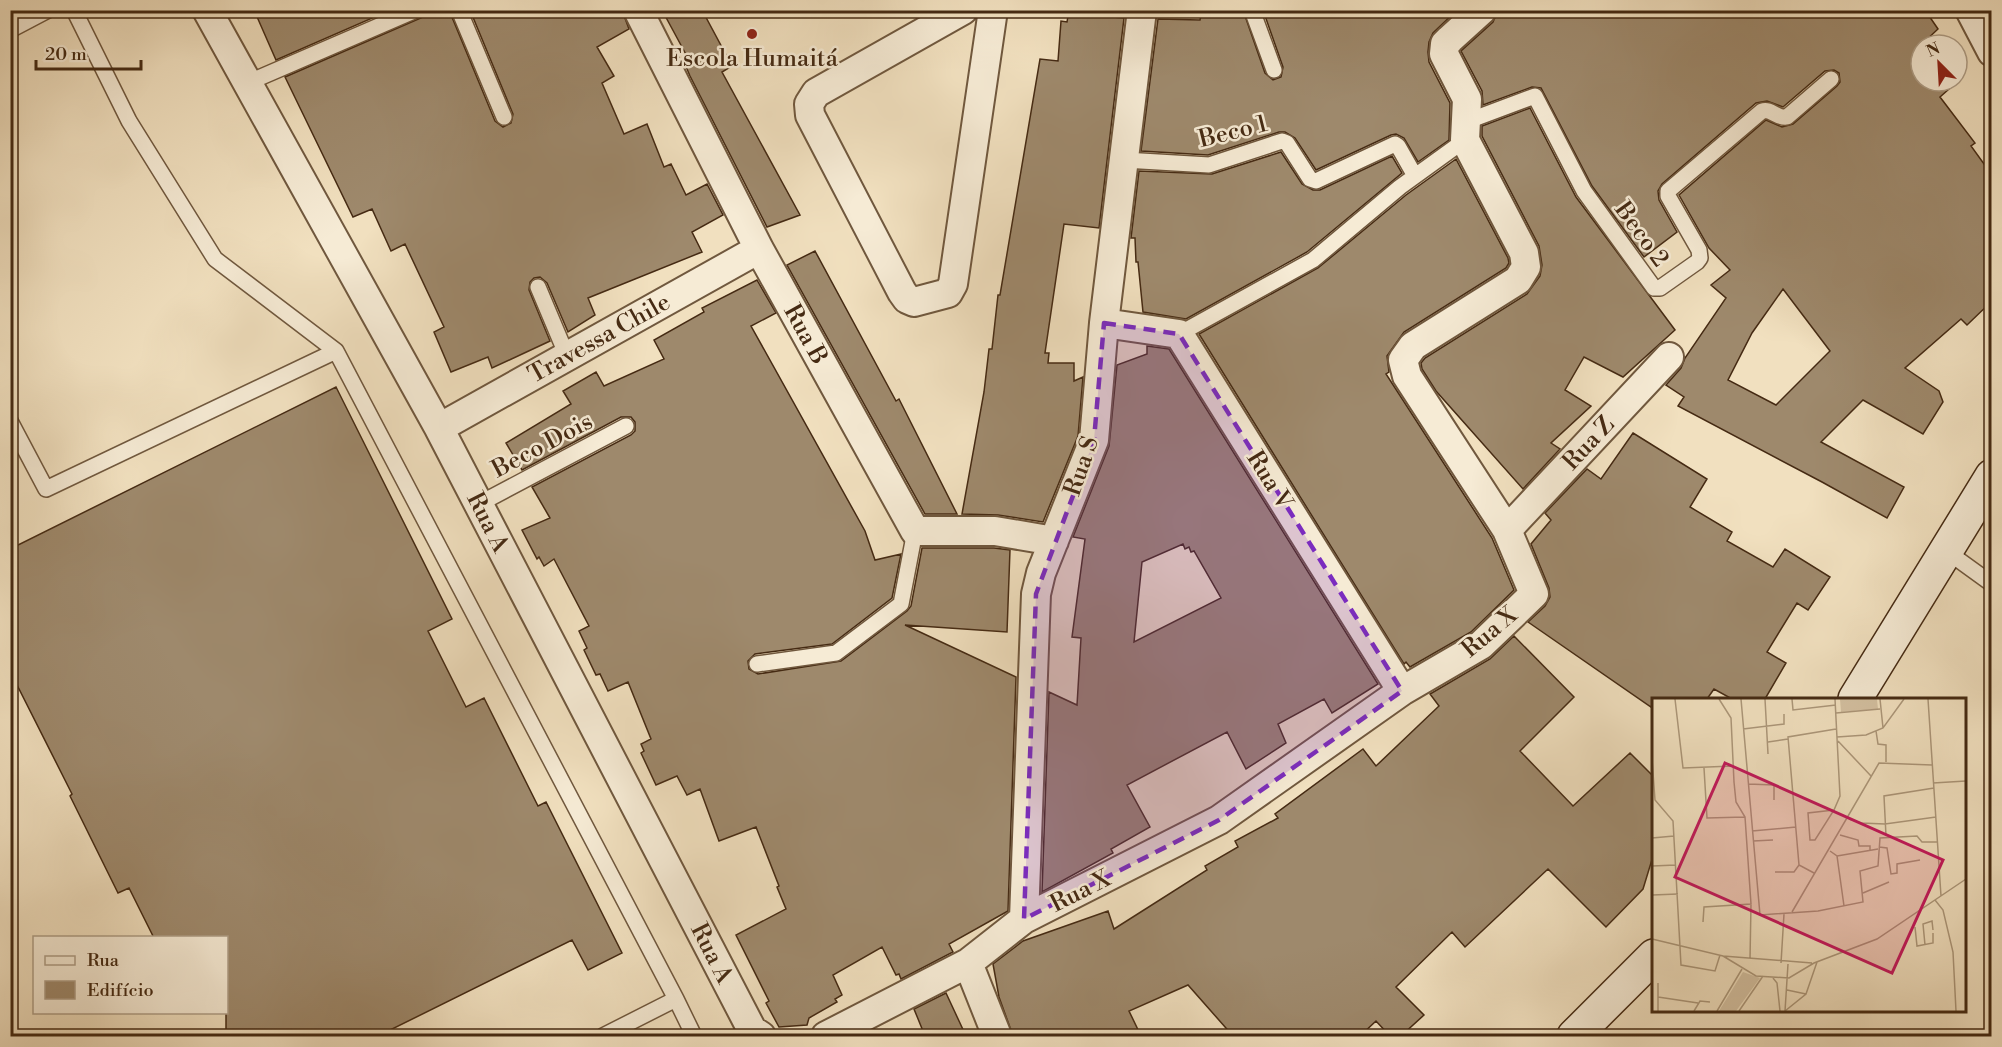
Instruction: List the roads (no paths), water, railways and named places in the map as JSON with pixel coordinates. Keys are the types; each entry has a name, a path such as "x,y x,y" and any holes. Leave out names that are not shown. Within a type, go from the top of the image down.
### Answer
{"main road":[{"path":"1856,698 1992,476"},
{"path":"1574,1036 1652,958"}],"street":[{"name":"Rua A","path":"207,10 439,428 752,1030 761,1036"},
{"name":"Rua B","path":"638,10 759,249 915,531"},
{"path":"963,10 816,93 809,104 810,115 902,292 914,302 948,293 953,284 993,10"},
{"name":"Rua S","path":"1024,919 1036,594 1041,573 1094,441 1104,323 1142,10"},
{"path":"1970,10 1992,52"},
{"name":"Rua X","path":"826,1036 968,963 1024,919 1219,820 1402,691 1481,645 1534,594 1507,530 1407,376 1403,360 1413,346 1518,280 1526,267 1524,253 1466,131 1467,99 1445,59 1444,49 1450,39 1482,11"},
{"name":"Travessa Chile","path":"439,428 759,249"},
{"path":"1104,323 1179,334"},
{"name":"Rua V","path":"1179,334 1402,691"},
{"name":"Rua Z","path":"1507,530 1669,357"},
{"path":"915,531 995,531 1054,541"},
{"path":"968,963 996,1036"}],"lane":[{"path":"10,30 48,10"},
{"path":"74,10 129,121 215,259 336,351 694,1036"},
{"path":"247,82 416,10"},
{"path":"459,10 504,117"},
{"path":"1252,10 1274,70"},
{"name":"Beco 2","path":"1466,131 1535,96 1584,191 1654,288 1660,288 1700,258 1699,250 1668,196 1668,191 1762,111 1767,110 1781,117 1787,117 1831,79"},
{"path":"1179,334 1313,260 1466,131"},
{"name":"Beco 1","path":"1124,160 1209,165 1282,141 1287,142 1310,179 1316,180 1395,144 1415,176"},
{"path":"538,287 567,356"},
{"path":"10,421 46,489 336,351"},
{"name":"Beco Dois","path":"479,504 626,426"},
{"path":"757,664 836,653 901,604 915,531"},
{"path":"1945,550 1992,584"},
{"path":"603,1036 676,999"}],"place":[{"name":"Escola Humaitá","path":"752,34"}]}
